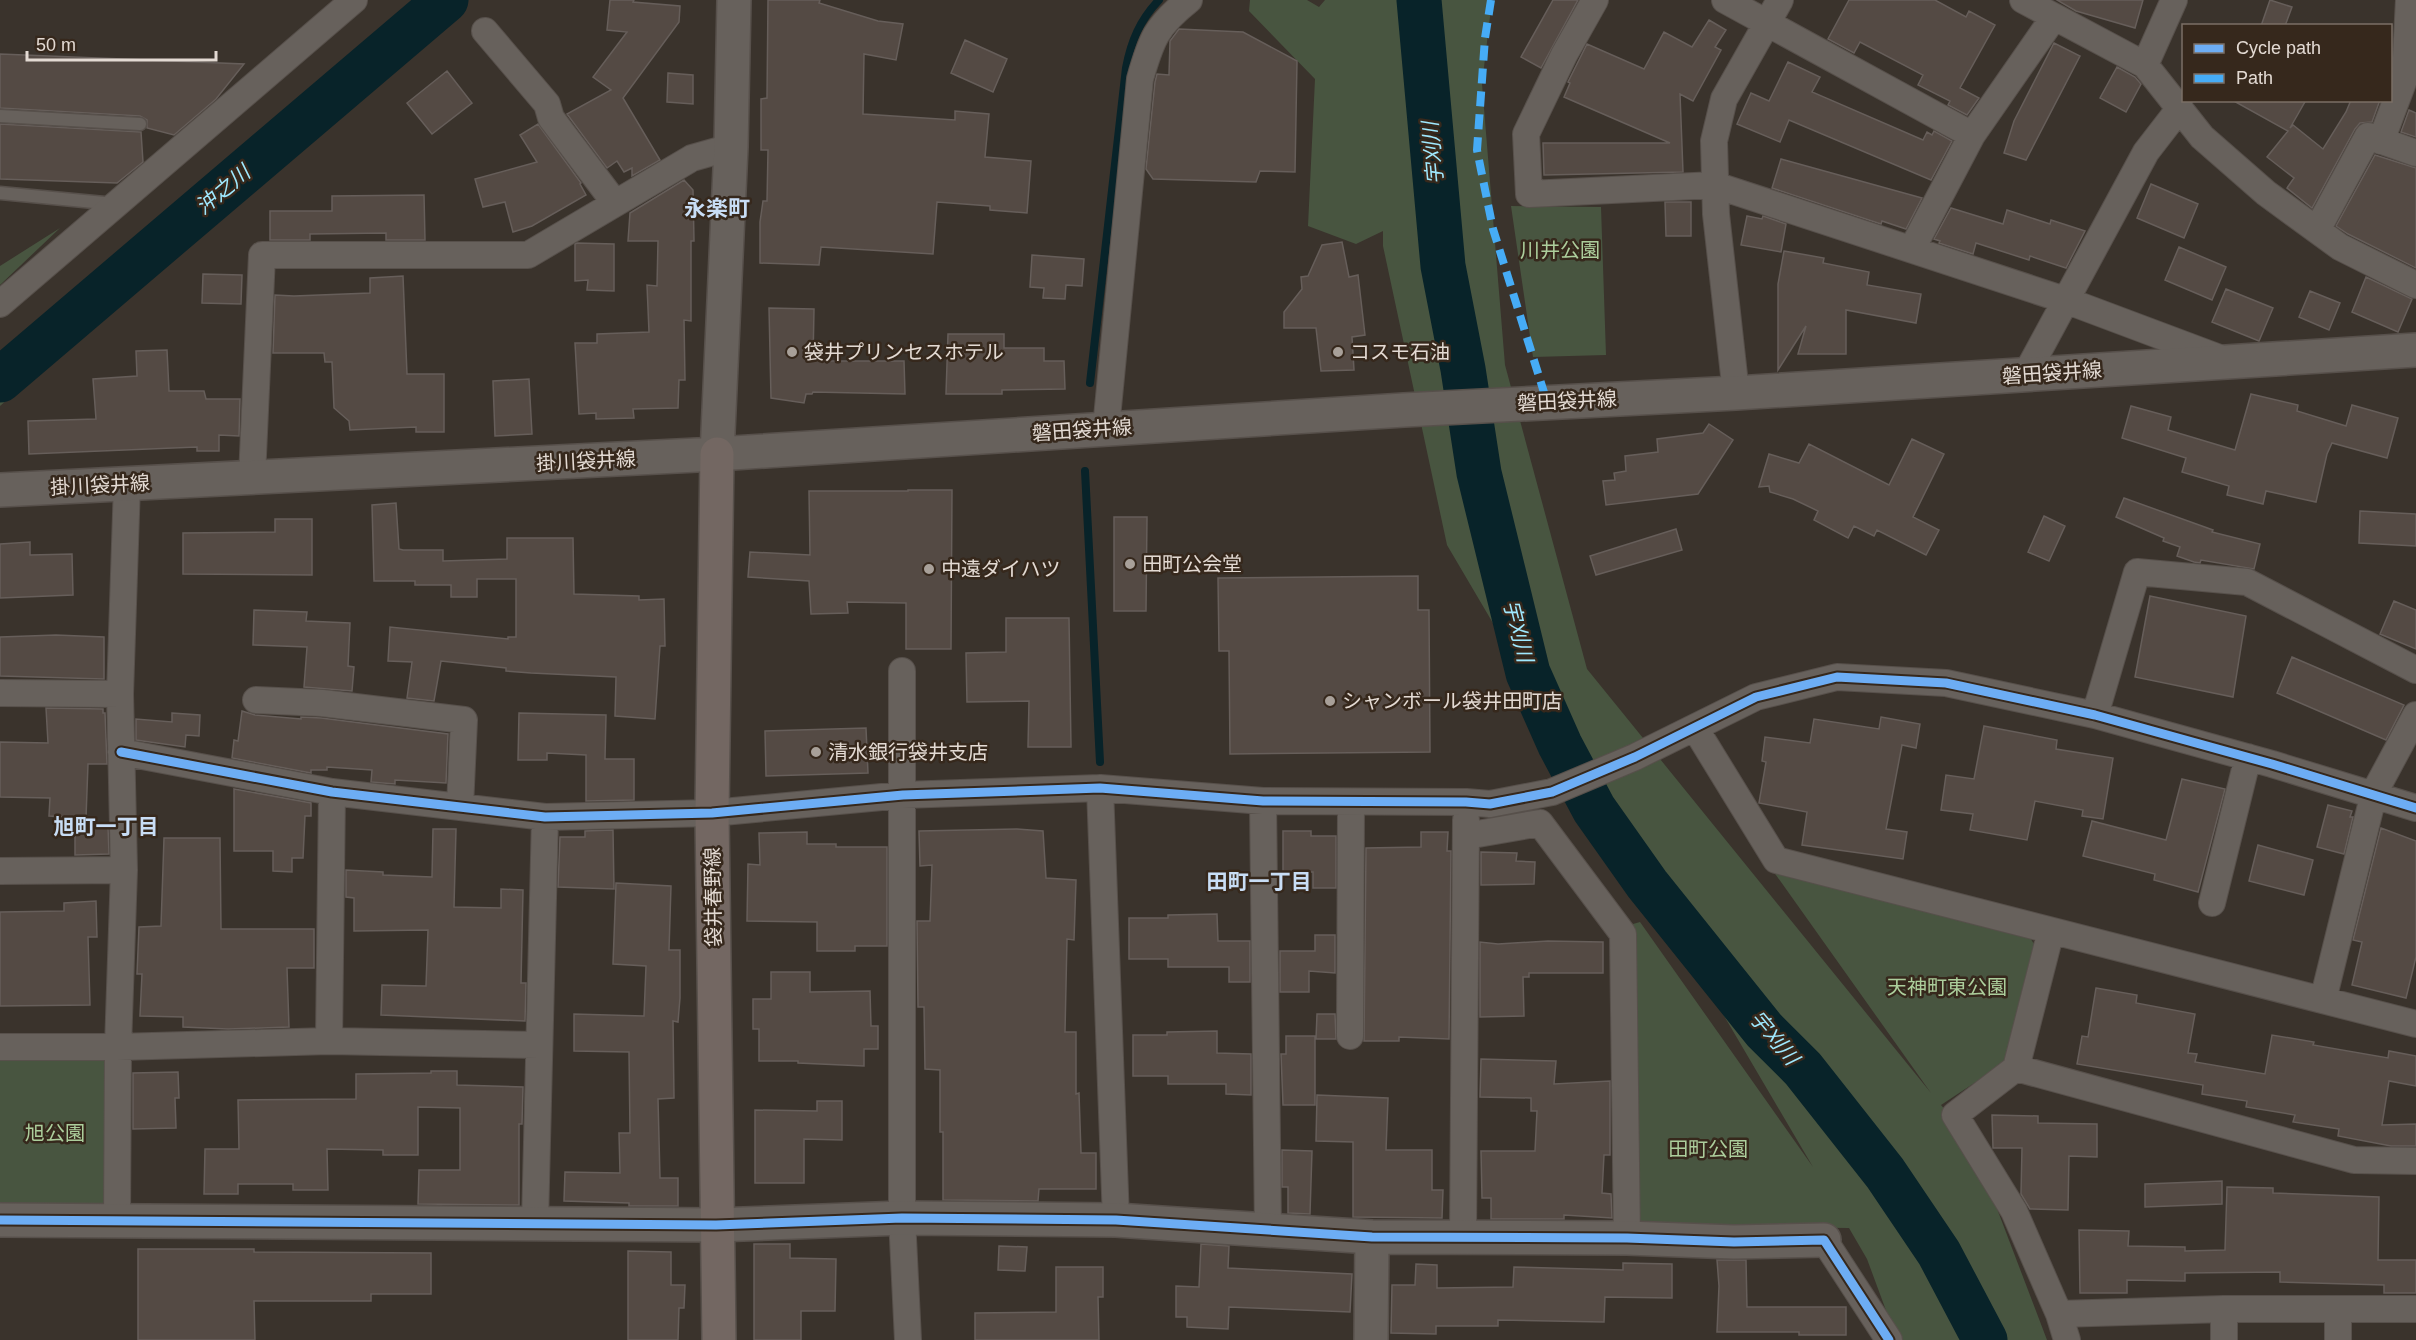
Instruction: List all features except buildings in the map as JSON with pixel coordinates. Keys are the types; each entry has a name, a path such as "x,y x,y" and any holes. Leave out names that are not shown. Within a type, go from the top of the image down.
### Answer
{"main road":[{"path":"717,454 734,0"},
{"name":"磐田袋井線","path":"717,454 1106,428 1520,403 1736,393 2416,350"},
{"name":"掛川袋井線","path":"0,490 717,454"},
{"name":"袋井春野線","path":"717,454 712,813 719,1340"},
{"path":"0,1220 716,1225 902,1218 1116,1220 1372,1237 1627,1238 1734,1242 1824,1240"},
{"path":"1371,1340 1372,1237"}],"street":[{"path":"0,304 354,0"},
{"path":"1106,428 1140,79 1150,42 1167,17 1189,0"},
{"path":"1595,0 1564,55 1526,134 1529,194 1715,185 2065,300 2229,362"},
{"path":"1725,0 1972,135"},
{"path":"1736,393 1716,214 1714,141 1724,99 1780,0"},
{"path":"2023,0 2145,65 2202,136 2250,179 2340,247 2416,285"},
{"path":"2145,65 2174,0"},
{"path":"2381,141 2405,77 2411,67 2409,0"},
{"path":"1912,249 1972,135 2054,17"},
{"path":"485,30 547,104 551,118 615,203"},
{"path":"2026,374 2146,152 2180,108"},
{"path":"2317,230 2368,135 2416,153"},
{"path":"252,477 262,255 528,255 692,158 730,147"},
{"path":"117,1220 118,1047 124,870 120,694 127,484"},
{"path":"2095,715 2137,572 2247,582 2416,670"},
{"path":"902,671 902,1218 908,1340"},
{"path":"122,752 332,792 545,817 712,813 903,795 1100,788 1263,801 1478,803 1551,792 1635,757 1756,697 1838,677 1946,683 2095,715 2374,793 2416,808"},
{"path":"0,693 120,694"},
{"path":"256,700 322,704 464,720 460,807"},
{"path":"2323,1000 2374,793 2416,715"},
{"path":"1695,728 1776,860 2416,1024"},
{"path":"2212,903 2248,757"},
{"path":"1100,788 1116,1220"},
{"path":"329,1041 332,792"},
{"path":"1263,801 1268,1230"},
{"path":"1350,1036 1351,802"},
{"path":"1463,1237 1466,836 1478,803"},
{"path":"535,1223 545,817"},
{"path":"1466,836 1540,824 1623,934 1627,1238"},
{"path":"0,871 124,870"},
{"path":"2051,931 2016,1068 1955,1115 2014,1211 2059,1314 2067,1340"},
{"path":"0,1047 118,1047 329,1041 538,1046"},
{"path":"2016,1068 2354,1160 2416,1161"},
{"path":"1824,1240 1889,1340"},
{"path":"2059,1314 2224,1309 2416,1309"},
{"path":"2224,1309 2224,1340"},
{"path":"2338,1309 2338,1340"}],"lane":[{"path":"0,116 140,124"},
{"path":"0,193 116,204"}],"green space":[{"path":"413,0 464,0 0,406 0,355"},
{"path":"1250,0 1307,0 1319,7 1325,0 1492,0 1482,84 1505,365 1587,669 1931,1093 1771,868 2027,933 2034,944 2006,1062 1941,1105 1972,1143 2047,1340 1897,1340 1867,1259 1849,1228 1641,1226 1634,1219 1633,924 1640,922 1813,1167 1447,545 1383,246 1383,231 1356,244 1308,226 1315,79 1249,11"},
{"name":"川井公園","path":"1511,206 1601,207 1606,355 1533,357"},
{"path":"60,228 0,285 0,266"},
{"name":"旭公園","path":"99,1055 109,1067 111,1200 102,1209 0,1210 0,1056"}],"waterway":[{"name":"沖之川","path":"0,380 446,0"},
{"path":"1090,383 1126,68 1137,31 1159,0"},
{"name":"宇刈川","path":"1419,0 1443,266 1463,369 1479,473 1528,673 1560,745 1594,809 1647,884 1764,1030 1803,1069 1885,1173 1939,1253 1985,1340"},
{"path":"1085,471 1100,762"}],"marked path":[{"path":"1491,0 1485,38 1477,150 1493,229 1547,402"}],"cycle path":[{"path":"121,752 332,792 545,817 712,813 903,795 1100,788 1263,801 1490,804 1552,792 1635,757 1756,697 1837,677 1946,683 2095,715 2272,764 2416,808"},
{"path":"0,1220 716,1225 902,1218 1116,1220 1372,1237 1627,1238 1734,1242 1824,1240 1889,1340"}],"place":[{"name":"袋井プリンセスホテル","path":"792,352"},
{"name":"コスモ石油","path":"1338,352"},
{"name":"田町公会堂","path":"1130,564"},
{"name":"中遠ダイハツ","path":"929,569"},
{"name":"シャンボール袋井田町店","path":"1330,701"},
{"name":"清水銀行袋井支店","path":"816,752"}],"district":[{"name":"永楽町","path":"717,208"},
{"name":"旭町一丁目","path":"106,827"},
{"name":"田町一丁目","path":"1259,882"}],"park label":[{"name":"天神町東公園","path":"1947,987"},
{"name":"田町公園","path":"1708,1149"}]}
